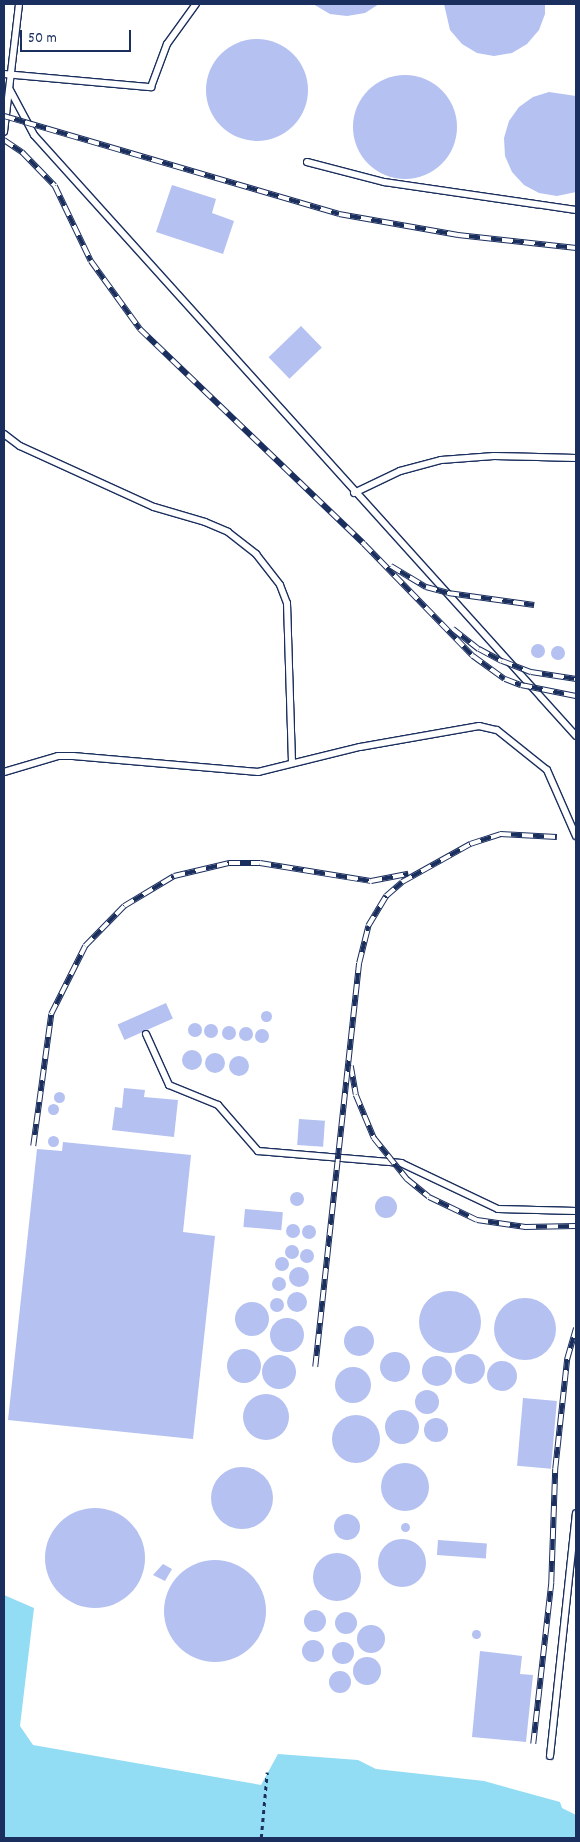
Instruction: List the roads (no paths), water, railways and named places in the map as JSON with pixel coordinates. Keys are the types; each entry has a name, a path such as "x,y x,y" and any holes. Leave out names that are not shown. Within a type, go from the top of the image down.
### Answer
{"lane":[{"path":"4,132 19,4"},
{"path":"4,74 151,87 167,44 196,4"},
{"path":"10,90 34,135 354,493 576,736"},
{"path":"307,162 384,182 576,210"},
{"path":"4,434 20,446 154,507 205,522 228,532 256,554 280,585 287,603 292,761"},
{"path":"354,493 400,471 442,460 504,456 576,458"},
{"path":"4,772 58,756 258,772 292,761 478,726 497,730 547,770 576,836"},
{"path":"146,1034 169,1085 218,1105 258,1151 401,1163 498,1208 576,1211"},
{"path":"550,1756 576,1513"}],"water":[{"path":"4,1595 34,1608 20,1726 33,1745 261,1785 278,1754 358,1760 376,1769 484,1781 560,1802 562,1808 576,1815 576,1838 4,1838"}],"railway":[{"path":"4,116 339,214 458,235 576,248"},
{"path":"4,140 22,152 55,186 91,261 140,329 364,544 473,656 505,679 521,685 576,696"},
{"path":"391,566 426,587 448,593 534,605"},
{"path":"453,629 479,649 502,661 531,672 576,679"},
{"path":"315,1367 359,963 368,926 386,896 402,882 470,844 500,834 557,837"},
{"path":"33,1146 51,1014 85,946 124,906 174,876 229,863 260,863 371,881 408,874"},
{"path":"351,1066 356,1095 374,1138 407,1179 429,1197 477,1220 525,1227 576,1226"},
{"path":"533,1744 551,1583 555,1469 567,1359 576,1328"}]}
